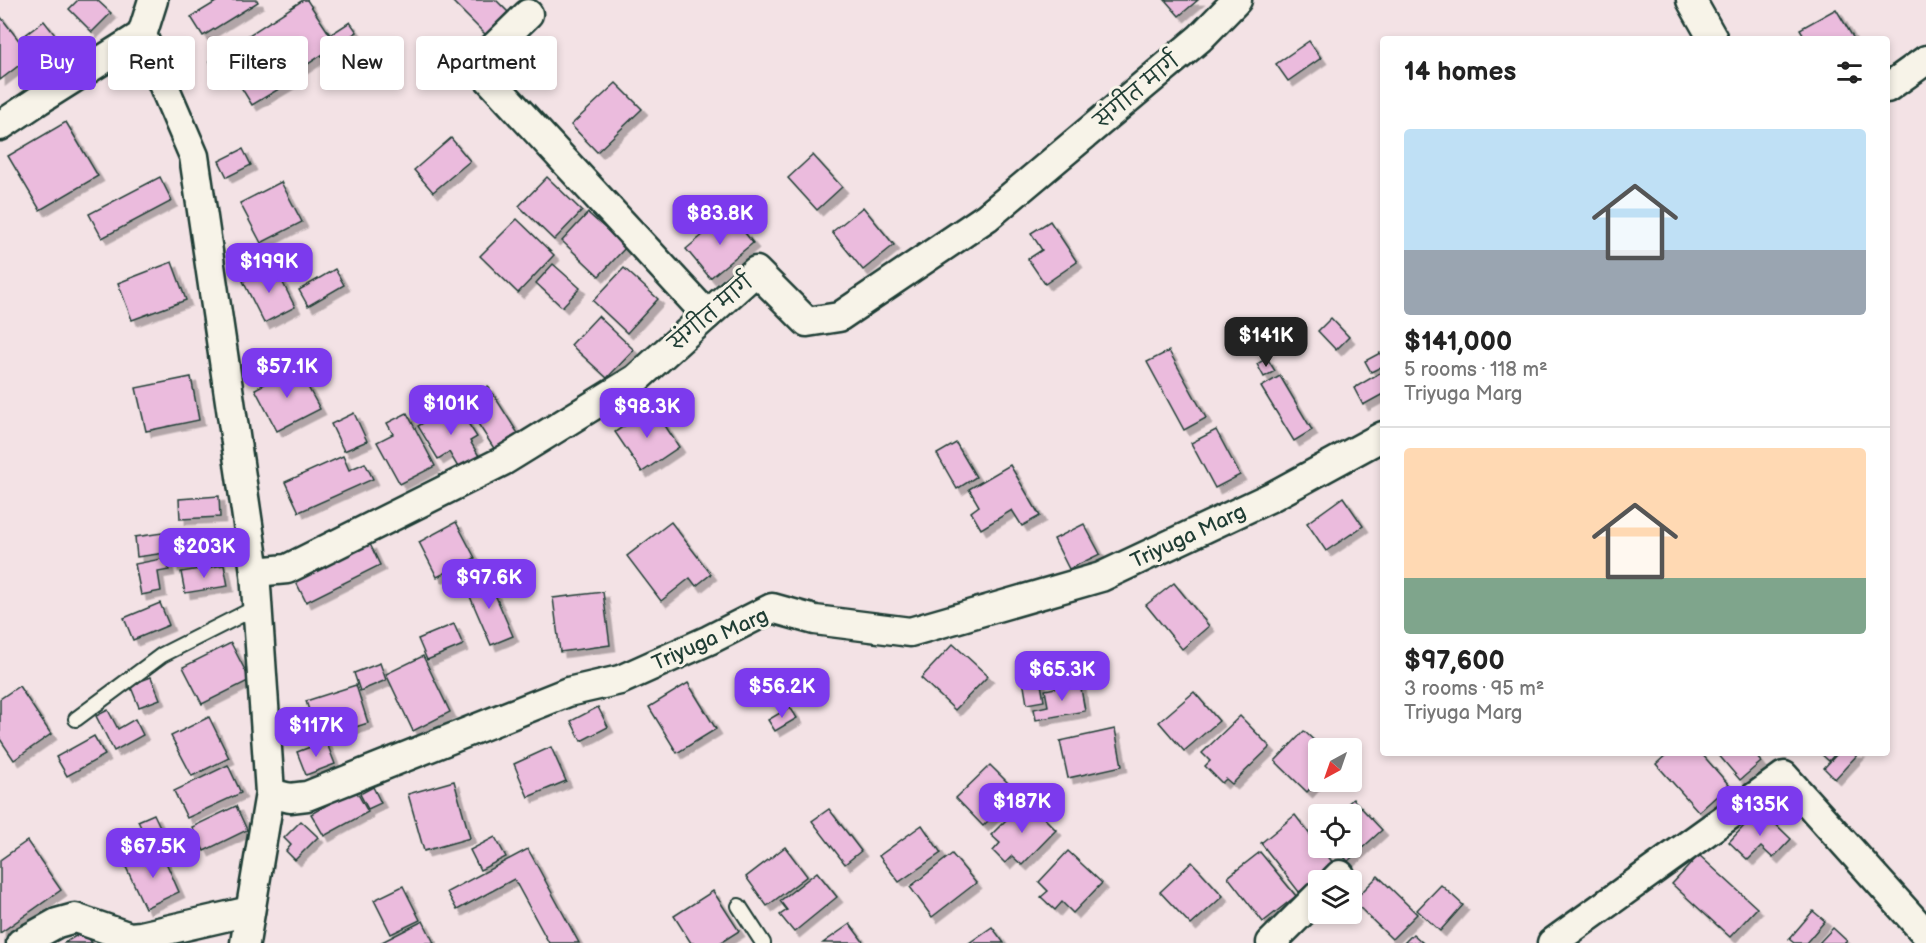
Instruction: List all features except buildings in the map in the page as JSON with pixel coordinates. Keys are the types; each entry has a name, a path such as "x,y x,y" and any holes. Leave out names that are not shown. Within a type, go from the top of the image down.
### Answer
{"street":[{"path":"0,126 142,35 153,0"},
{"name":"संगीत मार्ग","path":"255,572 287,569 503,460 636,379 756,271 807,322 839,317 987,217 1200,38 1237,0"},
{"path":"1691,0 1711,36"},
{"path":"528,14 476,65 707,315"},
{"path":"142,35 194,156 255,572 270,793 245,943"},
{"path":"1890,86 1926,60"},
{"name":"Triyuga Marg","path":"270,793 290,798 307,796 568,692 620,680 771,608 815,620 910,632 1101,577 1271,497 1380,438"},
{"path":"1552,943 1784,776 1926,934"},
{"path":"1271,943 1308,907"},
{"path":"21,943 57,923 75,918 130,937 250,911"}],"lane":[{"path":"76,719 162,655 257,608"},
{"path":"739,906 763,943"}]}
